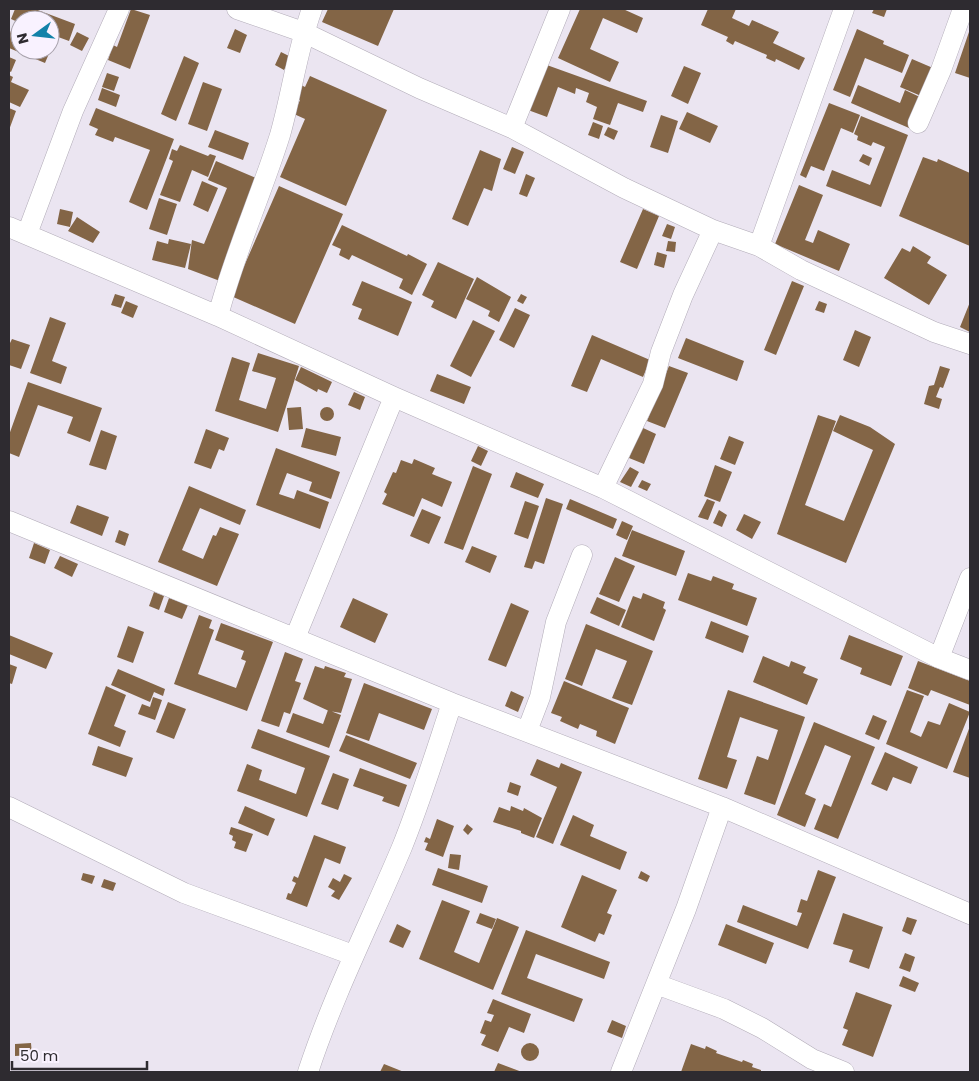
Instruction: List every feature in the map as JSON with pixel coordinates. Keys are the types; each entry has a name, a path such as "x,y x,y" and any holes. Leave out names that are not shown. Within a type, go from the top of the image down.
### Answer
{"street":[{"path":"27,234 73,111 119,9"},
{"path":"237,9 303,32 419,88 512,128 624,188 713,230 759,246 801,270 934,332 970,344"},
{"path":"218,316 227,281 262,192 280,132 303,32 312,9"},
{"path":"512,128 560,9"},
{"path":"759,246 844,9"},
{"path":"918,123 942,70 963,9"},
{"path":"9,227 218,316 394,397 603,488 939,658 970,670"},
{"path":"603,488 653,384 664,344 683,295 713,230"},
{"path":"296,638 394,397"},
{"path":"9,521 452,703 722,808 970,914"},
{"path":"527,731 540,697 556,622 582,555"},
{"path":"939,658 970,578"},
{"path":"308,1072 322,1030 352,955 402,847 452,703"},
{"path":"9,807 184,893 352,955"},
{"path":"621,1072 686,909 722,808"},
{"path":"656,984 724,1009 762,1028 812,1059 844,1072"}],"building":[{"path":"35,9 38,10 15,10"},
{"path":"131,9 150,15 130,69 108,60 113,45 117,47"},
{"path":"328,9 394,9 378,46 322,22"},
{"path":"580,9 623,9 643,18 637,33 603,18 590,49 619,62 610,82 558,58"},
{"path":"708,9 736,9 732,18 749,26 752,20 779,32 773,43 805,58 799,70 776,59 775,62 766,58 767,55 735,41 733,45 726,41 728,37 701,25"},
{"path":"874,9 887,9 884,17 872,13"},
{"path":"60,18 75,24 69,41 60,38"},
{"path":"235,29 247,35 240,53 227,48"},
{"path":"857,29 884,41 883,44 909,55 902,73 865,58 850,97 833,90"},
{"path":"970,29 970,78 955,73"},
{"path":"77,32 89,38 82,51 70,45"},
{"path":"281,52 291,57 284,70 275,65"},
{"path":"184,56 199,63 176,121 161,114"},
{"path":"9,57 10,60 16,60 11,72 9,71"},
{"path":"912,59 933,68 921,96 900,87"},
{"path":"544,64 647,101 643,112 618,103 610,125 593,119 597,107 586,102 589,93 576,88 575,94 558,87 547,117 528,110"},
{"path":"684,66 701,73 688,104 671,96"},
{"path":"107,73 119,77 114,91 102,87"},
{"path":"9,75 13,77 11,82 29,90 20,107 9,102"},
{"path":"310,76 387,110 346,206 280,177 305,119 294,114 300,100 296,98 301,85 305,87"},
{"path":"203,82 222,89 207,131 188,124"},
{"path":"858,85 900,103 905,90 922,98 909,128 851,103"},
{"path":"102,88 120,95 116,107 98,100"},
{"path":"829,103 860,115 853,133 841,128 824,171 811,166 806,178 800,175"},
{"path":"9,108 16,111 9,130"},
{"path":"96,108 174,139 147,210 129,202 150,150 115,137 113,142 95,135 98,129 89,125"},
{"path":"687,112 718,126 710,143 679,129"},
{"path":"661,115 678,121 668,153 650,147"},
{"path":"861,116 908,135 881,207 826,186 832,170 870,185 885,147 873,142 871,146 857,140 858,136 854,134"},
{"path":"593,122 603,126 599,139 588,135"},
{"path":"608,127 618,131 614,140 604,135"},
{"path":"215,130 249,143 243,160 208,147"},
{"path":"180,145 208,156 210,154 216,156 208,177 192,170 180,202 160,195 173,161 169,159 172,149 177,151"},
{"path":"512,147 524,152 515,174 503,169"},
{"path":"480,150 501,159 492,191 484,188 468,226 452,219"},
{"path":"863,154 872,158 869,166 859,161"},
{"path":"923,157 937,162 938,159 970,173 970,246 899,216"},
{"path":"216,161 261,180 220,281 188,269 192,240 204,244 227,188 208,180"},
{"path":"526,174 535,178 527,197 519,194"},
{"path":"202,181 218,188 208,212 193,205"},
{"path":"799,185 823,195 805,240 813,243 818,230 850,244 839,271 775,244"},
{"path":"279,186 343,214 295,324 231,296"},
{"path":"159,198 177,204 167,235 149,229"},
{"path":"60,209 73,212 70,227 57,224"},
{"path":"643,209 659,216 637,269 620,262"},
{"path":"77,217 100,232 93,243 68,231"},
{"path":"667,224 675,227 671,239 662,236"},
{"path":"342,225 427,264 412,295 399,288 403,279 352,255 349,260 339,255 341,249 332,245"},
{"path":"169,239 191,244 185,268 152,260 157,241 168,244"},
{"path":"668,241 676,242 675,252 666,251"},
{"path":"913,246 931,257 927,263 947,275 929,305 884,278 902,248 910,252"},
{"path":"657,252 667,255 664,268 654,265"},
{"path":"438,262 474,279 456,319 431,307 434,301 422,295"},
{"path":"477,277 511,297 499,322 488,316 490,311 466,299"},
{"path":"362,281 412,302 398,336 358,319 362,309 352,305"},
{"path":"792,281 804,286 776,355 764,350"},
{"path":"115,294 125,297 121,308 111,305"},
{"path":"521,294 527,297 523,304 517,301"},
{"path":"126,301 138,306 133,318 121,313"},
{"path":"819,301 827,304 824,313 815,310"},
{"path":"970,302 970,332 960,327"},
{"path":"515,308 530,315 514,348 499,340"},
{"path":"50,317 66,323 52,361 67,367 61,384 30,373"},
{"path":"473,320 495,331 471,377 450,366"},
{"path":"855,330 871,337 859,367 843,360"},
{"path":"592,335 650,360 643,377 601,359 587,392 571,386"},
{"path":"686,338 744,361 737,381 678,358"},
{"path":"12,339 30,345 21,369 9,365 9,345"},
{"path":"258,353 299,366 278,432 215,411 232,357 250,363 239,400 266,409 276,378 252,371"},
{"path":"669,366 688,373 665,428 647,421"},
{"path":"940,366 950,369 943,388 940,387 936,397 942,399 939,409 924,404 929,386 934,385"},
{"path":"301,367 332,382 327,393 318,389 317,392 295,380"},
{"path":"437,374 471,387 464,404 430,391"},
{"path":"28,382 102,408 90,442 67,433 73,417 38,405 19,457 9,453 9,435"},
{"path":"354,392 365,397 360,410 348,405"},
{"path":"301,407 303,429 289,430 287,408"},
{"path":"327,407 332,409 334,414 332,419 327,421 322,419 320,414 322,409"},
{"path":"818,415 836,421 805,505 844,521 873,450 833,431 840,415 870,427 895,444 846,563 777,534"},
{"path":"641,427 656,434 644,464 629,458"},
{"path":"306,428 341,437 336,456 301,447"},
{"path":"206,429 229,438 224,451 219,449 211,469 194,463"},
{"path":"101,430 117,436 106,470 89,465"},
{"path":"729,436 744,442 735,465 720,459"},
{"path":"478,446 488,451 481,466 471,461"},
{"path":"276,448 340,472 331,499 309,491 312,482 287,473 279,494 294,499 297,490 329,502 320,529 256,505"},
{"path":"414,459 435,468 432,474 452,482 442,507 422,498 414,517 382,504 387,494 384,492 393,472 396,473 401,460 412,464"},
{"path":"715,465 732,472 720,502 704,496"},
{"path":"473,466 492,474 463,550 444,543"},
{"path":"630,467 639,472 631,487 620,482"},
{"path":"516,472 544,484 538,498 510,487"},
{"path":"642,480 651,484 647,491 638,487"},
{"path":"189,486 246,510 240,525 200,508 182,550 203,559 213,535 216,536 220,527 239,534 217,586 158,562"},
{"path":"546,498 563,504 544,564 535,561 532,569 524,567"},
{"path":"570,499 617,519 613,529 566,509"},
{"path":"707,499 715,502 708,520 698,517"},
{"path":"525,501 539,506 528,539 514,534"},
{"path":"77,505 109,517 102,536 70,523"},
{"path":"422,509 441,517 429,544 410,536"},
{"path":"719,510 727,515 722,527 713,523"},
{"path":"744,514 761,522 752,539 736,530"},
{"path":"622,521 633,526 627,540 616,535"},
{"path":"119,530 129,534 125,546 115,542"},
{"path":"632,530 685,551 676,576 622,556"},
{"path":"34,543 50,550 45,564 29,558"},
{"path":"472,546 497,556 490,573 465,562"},
{"path":"60,556 78,564 72,577 54,568"},
{"path":"615,557 635,566 619,602 599,594"},
{"path":"688,573 711,581 713,576 734,584 732,589 757,598 747,626 678,600"},
{"path":"154,592 164,596 159,610 149,606"},
{"path":"643,593 665,602 663,608 666,610 654,641 621,627 633,596 641,599"},
{"path":"597,597 626,610 619,626 590,613"},
{"path":"169,598 188,605 182,619 164,612"},
{"path":"353,598 388,614 375,643 340,627"},
{"path":"511,603 529,611 506,667 488,660"},
{"path":"199,615 212,620 209,628 214,630 198,674 236,688 246,661 241,659 244,651 215,640 221,623 273,642 247,711 174,684"},
{"path":"711,621 749,636 743,653 705,638"},
{"path":"586,624 653,651 632,705 612,698 627,661 596,649 582,686 565,679"},
{"path":"128,626 144,632 133,663 117,657"},
{"path":"9,635 53,653 46,669 9,654"},
{"path":"849,635 903,656 891,686 860,674 862,668 840,659"},
{"path":"285,652 303,659 295,681 301,683 290,714 284,712 279,727 261,721"},
{"path":"763,656 789,667 791,661 806,667 803,673 818,679 807,705 753,682"},
{"path":"918,661 970,681 970,705 931,690 928,696 908,688"},
{"path":"9,664 17,667 12,684 9,683"},
{"path":"315,666 324,669 325,666 346,673 344,677 352,679 341,713 329,711 303,699"},
{"path":"118,669 165,689 163,696 154,692 150,702 111,685"},
{"path":"564,681 629,708 615,744 596,736 597,731 580,724 578,729 560,721 562,717 551,713"},
{"path":"364,683 432,709 424,730 379,713 369,741 346,733"},
{"path":"106,686 126,695 114,726 126,731 120,747 88,734"},
{"path":"728,690 805,717 775,805 744,794 757,756 768,760 778,730 740,717 727,757 737,760 727,789 698,779"},
{"path":"907,690 924,696 910,732 921,737 928,721 940,725 949,703 970,712 947,769 886,744"},
{"path":"511,691 524,697 518,712 505,706"},
{"path":"153,697 162,700 155,720 138,714 142,704 150,707"},
{"path":"168,702 186,709 174,739 156,732"},
{"path":"328,710 341,715 329,748 286,732 293,713 323,724"},
{"path":"873,715 887,721 879,740 865,734"},
{"path":"814,722 875,747 838,839 814,829 824,804 831,807 851,756 825,745 805,794 816,799 805,827 777,815"},
{"path":"970,726 970,778 953,772"},
{"path":"258,729 330,756 307,817 237,791 247,764 262,770 259,780 296,794 305,768 251,748"},
{"path":"346,735 417,763 410,779 339,751"},
{"path":"98,746 133,758 126,777 92,765"},
{"path":"885,752 918,767 911,784 893,777 887,791 871,784"},
{"path":"537,759 559,768 561,763 582,772 553,844 536,837 557,787 530,775"},
{"path":"360,768 407,785 399,807 382,801 384,797 353,786"},
{"path":"333,773 349,779 338,810 321,804"},
{"path":"510,782 521,786 518,796 507,792"},
{"path":"245,806 275,819 268,836 238,823"},
{"path":"511,806 523,811 524,808 542,818 534,838 521,833 521,831 493,822 499,807 510,811"},
{"path":"573,815 594,825 590,836 627,852 620,870 560,845"},
{"path":"437,819 454,826 443,857 425,850 428,843 424,842 426,837 430,839"},
{"path":"467,824 473,829 468,835 463,830"},
{"path":"231,827 253,834 246,852 234,848 236,842 232,840 233,836 229,834"},
{"path":"314,835 346,847 340,864 325,858 307,907 286,899 288,893 291,894 296,883 292,881 294,876 298,878"},
{"path":"450,854 461,855 459,870 448,868"},
{"path":"438,868 488,886 482,903 432,885"},
{"path":"818,870 836,877 808,949 737,922 743,905 797,926 802,913 797,912 801,899 807,901"},
{"path":"641,871 650,876 647,882 638,878"},
{"path":"83,873 95,876 92,884 81,880"},
{"path":"344,874 352,878 339,900 331,896 335,891 328,887 333,878 340,882"},
{"path":"582,875 617,890 607,913 612,915 604,935 599,933 595,942 561,927"},
{"path":"104,879 116,883 113,891 101,887"},
{"path":"442,900 470,911 454,952 479,963 497,918 519,927 493,990 419,959"},
{"path":"480,913 496,919 492,929 476,923"},
{"path":"843,913 883,927 869,969 849,962 853,950 833,944"},
{"path":"907,917 917,920 911,935 902,931"},
{"path":"397,924 411,931 403,948 389,942"},
{"path":"726,924 774,943 766,964 718,945"},
{"path":"526,930 610,962 604,979 536,954 527,978 583,999 574,1022 501,994"},
{"path":"905,953 915,957 910,972 899,968"},
{"path":"903,976 919,983 915,992 899,986"},
{"path":"856,992 892,1005 873,1057 842,1045 848,1030 843,1028"},
{"path":"493,999 531,1014 524,1033 509,1027 498,1052 481,1045 486,1035 480,1033 485,1020 491,1022 494,1015 487,1013"},
{"path":"612,1020 626,1026 622,1038 607,1032"},
{"path":"31,1043 32,1055 15,1056 15,1044"},
{"path":"530,1043 536,1046 539,1052 536,1058 530,1061 524,1058 521,1052 524,1046"},
{"path":"691,1044 705,1049 706,1046 717,1051 716,1053 753,1064 752,1067 761,1070 761,1072 681,1072"},
{"path":"498,1063 522,1072 494,1072"},
{"path":"384,1064 404,1072 380,1072"}]}
